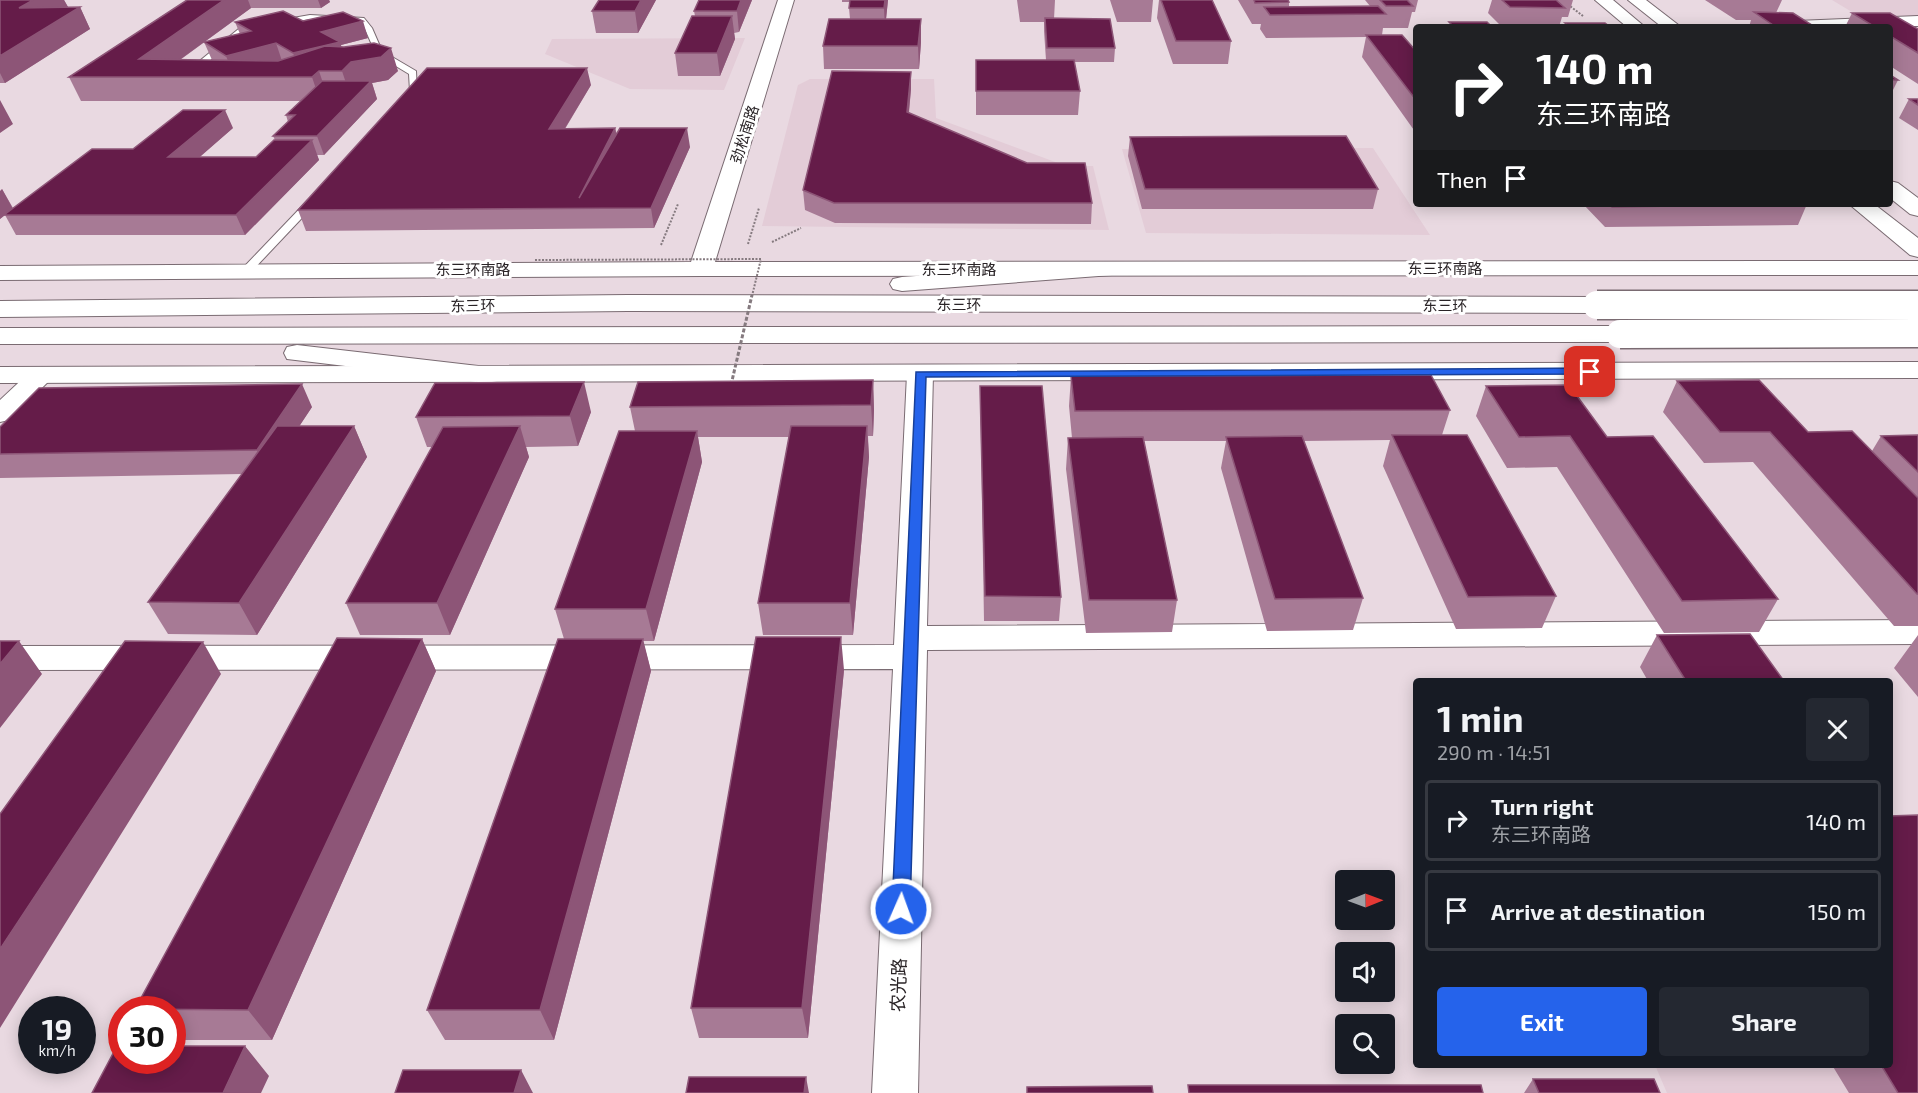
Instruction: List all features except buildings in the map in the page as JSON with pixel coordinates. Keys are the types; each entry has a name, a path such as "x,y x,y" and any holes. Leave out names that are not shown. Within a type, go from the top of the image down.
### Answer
{"main road":[{"name":"劲松南路","path":"701,268 786,0"},
{"path":"1603,0 1633,24"},
{"path":"1636,0 1668,24"},
{"path":"1893,190 1918,209"},
{"path":"1864,207 1918,250"},
{"name":"东三环南路","path":"0,273 701,268 1918,268"},
{"path":"1661,268 1756,371"},
{"path":"628,303 1116,269"},
{"name":"东三环","path":"0,309 628,303 1918,305"},
{"name":"东三环","path":"0,336 1918,333"},
{"path":"146,335 487,375"},
{"path":"0,375 1918,370"}],"street":[{"path":"1845,24 1918,21"},
{"name":"农光路","path":"894,1093 920,374"},
{"path":"0,414 41,375"},
{"path":"0,658 1918,632"}],"lane":[{"path":"203,78 187,74 244,29 310,17 361,20 368,28 379,52 413,73 414,91 399,108"},
{"path":"378,61 389,59"},
{"path":"246,271 320,193"}],"path":[{"path":"1562,0 1584,17"},
{"path":"660,248 678,204"},
{"path":"747,248 759,208"},
{"path":"535,260 761,259 729,392"}],"shaded area":[{"path":"1832,0 1918,0 1918,16 1862,18"},
{"path":"745,38 724,90 630,89 545,54 552,39"},
{"path":"810,79 934,79 936,118 1066,166 1093,166 1109,230 762,226 798,85"},
{"path":"1373,148 1430,235 1146,233 1122,149"},
{"path":"1656,1068 1893,1068 1918,1093 1667,1093"}],"route":[{"path":"901,909 920,374 1590,372"}]}
